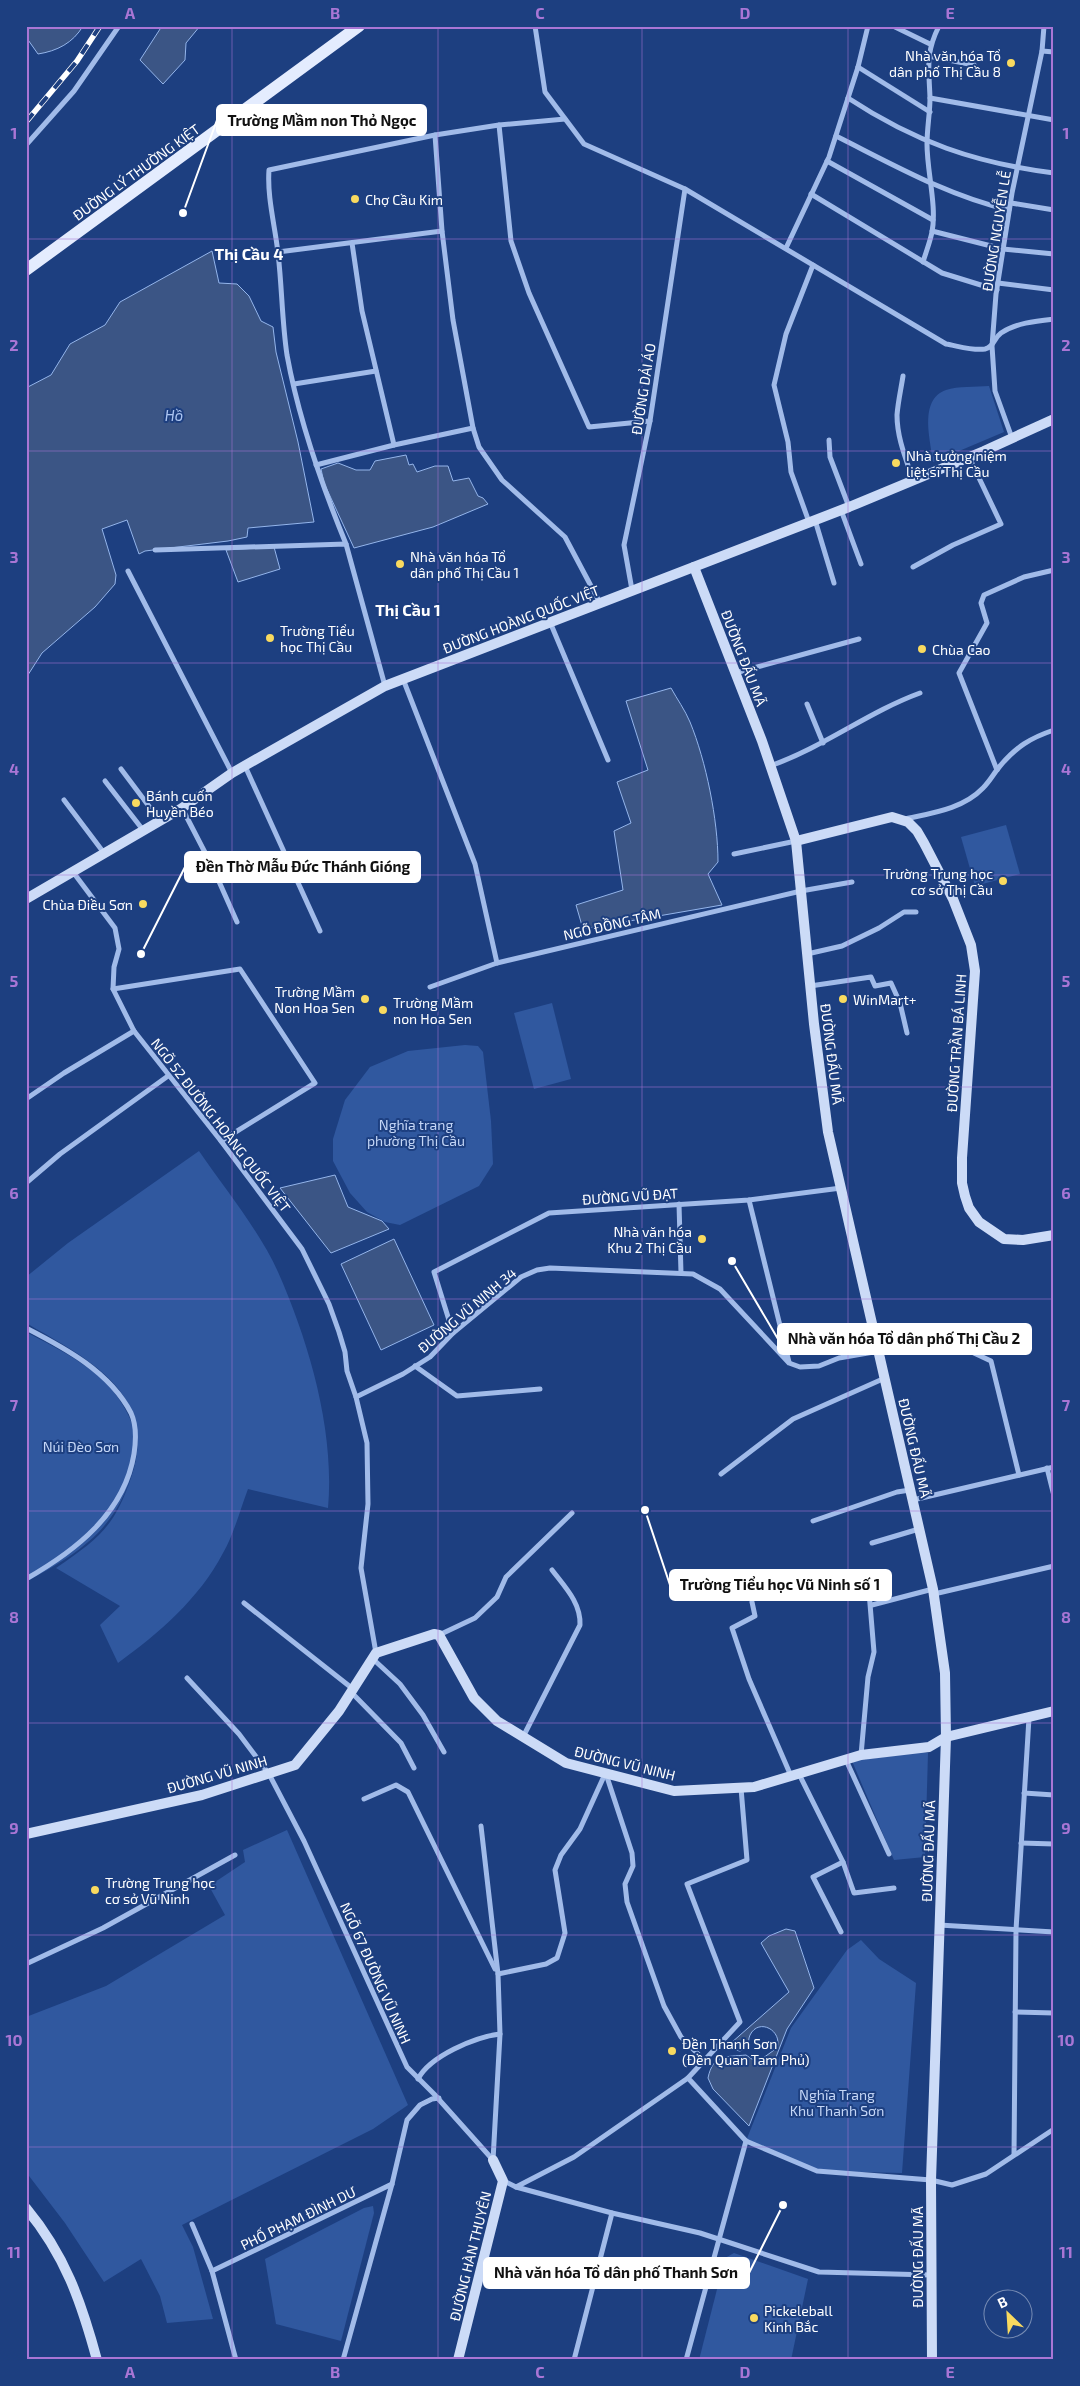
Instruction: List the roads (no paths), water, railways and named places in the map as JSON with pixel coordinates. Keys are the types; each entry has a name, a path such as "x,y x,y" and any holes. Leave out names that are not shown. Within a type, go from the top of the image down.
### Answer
{"main road":[{"name":"ĐƯỜNG LÝ THƯỜNG KIỆT","path":"26,270 359,26"}],"street":[{"path":"26,145 74,91 119,26"},
{"path":"535,26 545,92 584,144 685,189 946,344 977,350 992,346 998,335 1012,327 1054,319"},
{"path":"786,248 827,161 858,68 868,26"},
{"path":"893,26 930,44"},
{"path":"923,262 932,231 933,220 927,142 930,112 928,56 930,44 939,26"},
{"name":"ĐƯỜNG NGUYỄN LỄ","path":"1012,439 995,391 992,346 997,290 1010,203 1042,51 1044,26"},
{"path":"1042,51 1054,52"},
{"path":"928,56 974,64"},
{"path":"858,68 930,112"},
{"path":"848,98 878,118 927,142 1017,168 1054,173"},
{"path":"930,98 1054,120"},
{"path":"385,686 346,544 316,465 287,355 278,252 268,182 270,170 435,135 499,125 565,119"},
{"path":"499,125 511,241 529,293 589,427 650,421"},
{"path":"435,135 442,231 453,320 473,428 484,456 502,480 565,537 600,603"},
{"path":"836,136 929,182 978,202 1009,210"},
{"path":"827,161 933,220"},
{"name":"ĐƯỜNG DẢI ÁO","path":"632,591 624,545 650,421 685,189"},
{"path":"811,194 942,273 997,290"},
{"path":"1010,203 1054,210"},
{"path":"278,252 442,231"},
{"path":"932,231 1003,249 1054,254"},
{"path":"352,243 362,311 394,445"},
{"path":"813,265 786,334 775,374 774,385 788,442 791,472 812,521 834,583"},
{"path":"998,283 1054,290"},
{"path":"294,384 376,370"},
{"path":"903,376 897,415 902,449 914,481"},
{"name":"ĐƯỜNG HOÀNG QUỐC VIỆT","path":"28,894 104,854 182,808 232,773 385,686 914,481 1054,419"},
{"path":"316,465 394,445 473,428"},
{"path":"829,440 830,457 861,564"},
{"path":"913,567 953,545 1001,524 969,457"},
{"path":"155,550 346,544"},
{"name":"ĐƯỜNG ĐẤU MÃ","path":"694,567 796,841 806,954 824,1107 840,1188 933,1592 945,1673 946,1737 931,2180 932,2360"},
{"path":"997,770 959,673 987,623 981,603 984,595 1024,577 1054,570"},
{"path":"128,571 232,773"},
{"path":"550,622 608,760"},
{"path":"735,674 859,639"},
{"path":"402,679 475,864 497,963"},
{"path":"769,766 823,743 872,716 891,703 920,693"},
{"path":"807,704 823,743"},
{"path":"734,854 796,841 887,818 904,820 946,810 965,801 983,788 1022,743 1054,730"},
{"path":"245,766 320,931"},
{"path":"121,769 160,821"},
{"path":"105,781 144,830"},
{"path":"64,800 104,854"},
{"path":"182,808 213,868 237,922"},
{"name":"ĐƯỜNG TRẦN BÁ LINH","path":"904,820 917,831 924,842 953,899 972,945 975,971 961,1172 969,1208 985,1228 1004,1239 1023,1240 1054,1235"},
{"path":"73,872 115,928 118,935 119,949 114,967 113,989 240,969 315,1083 221,1141"},
{"name":"NGÕ ĐỒNG TÂM","path":"430,987 497,963 801,891 852,882"},
{"path":"806,954 842,946 879,928 904,912 916,912"},
{"path":"810,986 871,977 875,986 891,983 900,1002 907,1033"},
{"name":"NGÕ 52 ĐƯỜNG HOÀNG QUỐC VIỆT","path":"113,989 134,1031 288,1230 315,1274 340,1332 347,1371 356,1398"},
{"path":"26,1099 64,1073 134,1031"},
{"path":"26,1183 60,1154 168,1076"},
{"name":"ĐƯỜNG VŨ ĐẠT","path":"453,1333 434,1272 548,1213 749,1200 840,1188"},
{"path":"749,1200 789,1363 800,1367 819,1366 839,1358 914,1345 959,1346 991,1361 1019,1475"},
{"path":"679,1204 681,1273"},
{"name":"ĐƯỜNG VŨ NINH 34","path":"356,1398 430,1357 453,1333 520,1277 537,1270 570,1268 693,1274 720,1289 789,1363"},
{"path":"26,1328 86,1363 111,1384 132,1414 136,1436 133,1460 123,1490 102,1524 55,1562 26,1579"},
{"path":"416,1366 458,1396 540,1389"},
{"path":"721,1474 793,1419 885,1378"},
{"path":"356,1398 367,1443 368,1504 361,1568 374,1655 400,1684 423,1715 444,1752"},
{"path":"913,1500 1054,1467"},
{"path":"1047,1468 1054,1496"},
{"path":"813,1520 897,1492 910,1490"},
{"path":"374,1655 428,1636 439,1635 475,1618 497,1597 506,1576 572,1513"},
{"path":"872,1543 919,1529"},
{"path":"872,1605 1054,1566"},
{"path":"523,1738 580,1625 581,1614 574,1600 552,1570"},
{"path":"861,1755 868,1676 874,1652 872,1605 868,1580"},
{"path":"752,1602 755,1616 732,1628 749,1679 795,1775 843,1862 854,1893 894,1888"},
{"path":"244,1603 352,1691 401,1743 414,1768"},
{"name":"ĐƯỜNG VŨ NINH","path":"439,1635 474,1698 497,1721 566,1763 674,1791 754,1787 861,1755 929,1747 946,1737 1054,1711"},
{"name":"ĐƯỜNG VŨ NINH","path":"26,1834 202,1795 295,1765 339,1711 374,1655"},
{"name":"NGÕ 67 ĐƯỜNG VŨ NINH","path":"187,1678 239,1734 269,1774 304,1841 403,2061 418,2079 439,2098 493,2160"},
{"path":"1014,2155 1016,1930 1029,1718"},
{"path":"846,1759 889,1854"},
{"path":"498,1974 535,1964 546,1964 557,1958 563,1944 565,1928 555,1870 561,1855 580,1829 606,1774"},
{"path":"606,1774 632,1853 633,1866 625,1884 627,1902 664,2006 681,2037 705,2060"},
{"path":"364,1800 396,1785 408,1792 498,1974"},
{"path":"516,2187 574,2157 688,2078 740,2022 687,1884 747,1860 741,1788"},
{"path":"1024,1793 1054,1795"},
{"path":"481,1826 498,1974 500,2034 493,2160"},
{"path":"1021,1842 1054,1844"},
{"path":"26,1964 103,1928 235,1856"},
{"path":"841,1932 813,1877 843,1862"},
{"path":"939,1925 1054,1932"},
{"path":"1015,2012 1054,2013"},
{"path":"418,2079 424,2070 448,2054 482,2037 500,2034"},
{"path":"688,2078 746,2141 817,2172 931,2180 952,2185 970,2181 1054,2129"},
{"path":"343,2360 392,2184 407,2120 420,2106 432,2099 439,2098"},
{"path":"686,2360 746,2141"},
{"name":"ĐƯỜNG HÀN THUYÊN","path":"458,2360 503,2181 493,2160"},
{"path":"503,2181 516,2187 612,2213 700,2233 819,2272 931,2275"},
{"name":"PHỐ PHẠM ĐÌNH DƯ","path":"212,2271 392,2184"},
{"path":"26,2208 52,2244 76,2288 97,2360"},
{"path":"574,2360 612,2213"},
{"path":"192,2224 212,2271 236,2360"}],"water":[{"path":"26,26 83,26 69,42 52,51 38,54 26,37"},
{"path":"162,26 200,26 186,43 185,60 163,84 140,60"},
{"name":"Hồ","path":"212,251 219,283 237,284 249,296 261,321 273,327 276,352 298,442 314,522 248,528 247,537 145,551 139,554 127,520 102,529 116,575 115,584 95,607 42,653 26,678 26,388 51,375 70,344 105,325 120,302"},
{"path":"406,455 409,465 413,464 417,472 435,466 448,466 453,481 469,478 478,496 483,498 488,504 433,527 354,548 324,483 321,469 338,463 356,470 370,470 375,461"},
{"path":"274,547 280,569 238,582 226,550"},
{"path":"671,688 690,722 706,772 716,828 718,862 708,874 722,905 583,929 576,905 623,890 614,831 631,823 617,782 648,770 626,701"},
{"path":"335,1175 348,1207 382,1221 389,1229 331,1253 280,1188"},
{"path":"394,1239 434,1325 381,1350 341,1264"},
{"path":"786,1929 795,1931 814,1988 787,2029 749,2126 713,2089 708,2078 713,2065 721,2058 746,2055 759,2064 763,2058 777,2048 777,2036 769,2028 764,2027 754,2030 749,2036 748,2047 740,2051 735,2050 731,2043 789,1992 761,1943 769,1936"}],"railway":[{"path":"26,122 77,61 100,26"}],"place":[{"name":"Nhà văn hóa Tổ dân phố Thị Cầu 8","path":"1011,63"},
{"name":"Chợ Cầu Kim","path":"355,199"},
{"name":"Trường Mầm non Thỏ Ngọc","path":"183,213"},
{"name":"Nhà tưởng niệm liệt sĩ Thị Cầu","path":"896,463"},
{"name":"Nhà văn hóa Tổ dân phố Thị Cầu 1","path":"400,564"},
{"name":"Trường Tiểu học Thị Cầu","path":"270,638"},
{"name":"Chùa Cao","path":"922,649"},
{"name":"Bánh cuốn Huyền Béo","path":"136,803"},
{"name":"Trường Trung học cơ sở Thị Cầu","path":"1003,881"},
{"name":"Chùa Điều Sơn","path":"143,904"},
{"name":"Đền Thờ Mẫu Đức Thánh Gióng","path":"141,954"},
{"name":"Trường Mầm Non Hoa Sen","path":"365,999"},
{"name":"WinMart+","path":"843,999"},
{"name":"Trường Mầm non Hoa Sen","path":"383,1010"},
{"name":"Nhà văn hóa Khu 2 Thị Cầu","path":"702,1239"},
{"name":"Nhà văn hóa Tổ dân phố Thị Cầu 2","path":"732,1261"},
{"name":"Trường Tiểu học Vũ Ninh số 1","path":"645,1510"},
{"name":"Trường Trung học cơ sở Vũ Ninh","path":"95,1890"},
{"name":"Đền Thanh Sơn (Đền Quan Tam Phủ)","path":"672,2051"},
{"name":"Nhà văn hóa Tổ dân phố Thanh Sơn","path":"783,2205"},
{"name":"Pickeleball Kinh Bắc","path":"754,2318"}],"district":[{"name":"Thị Cầu 4","path":"249,253"},
{"name":"Thị Cầu 1","path":"408,609"}],"park label":[{"name":"Nghĩa trang phường Thị Cầu","path":"416,1132"},
{"name":"Núi Đèo Sơn","path":"81,1446"},
{"name":"Nghĩa Trang Khu Thanh Sơn","path":"837,2102"}]}
